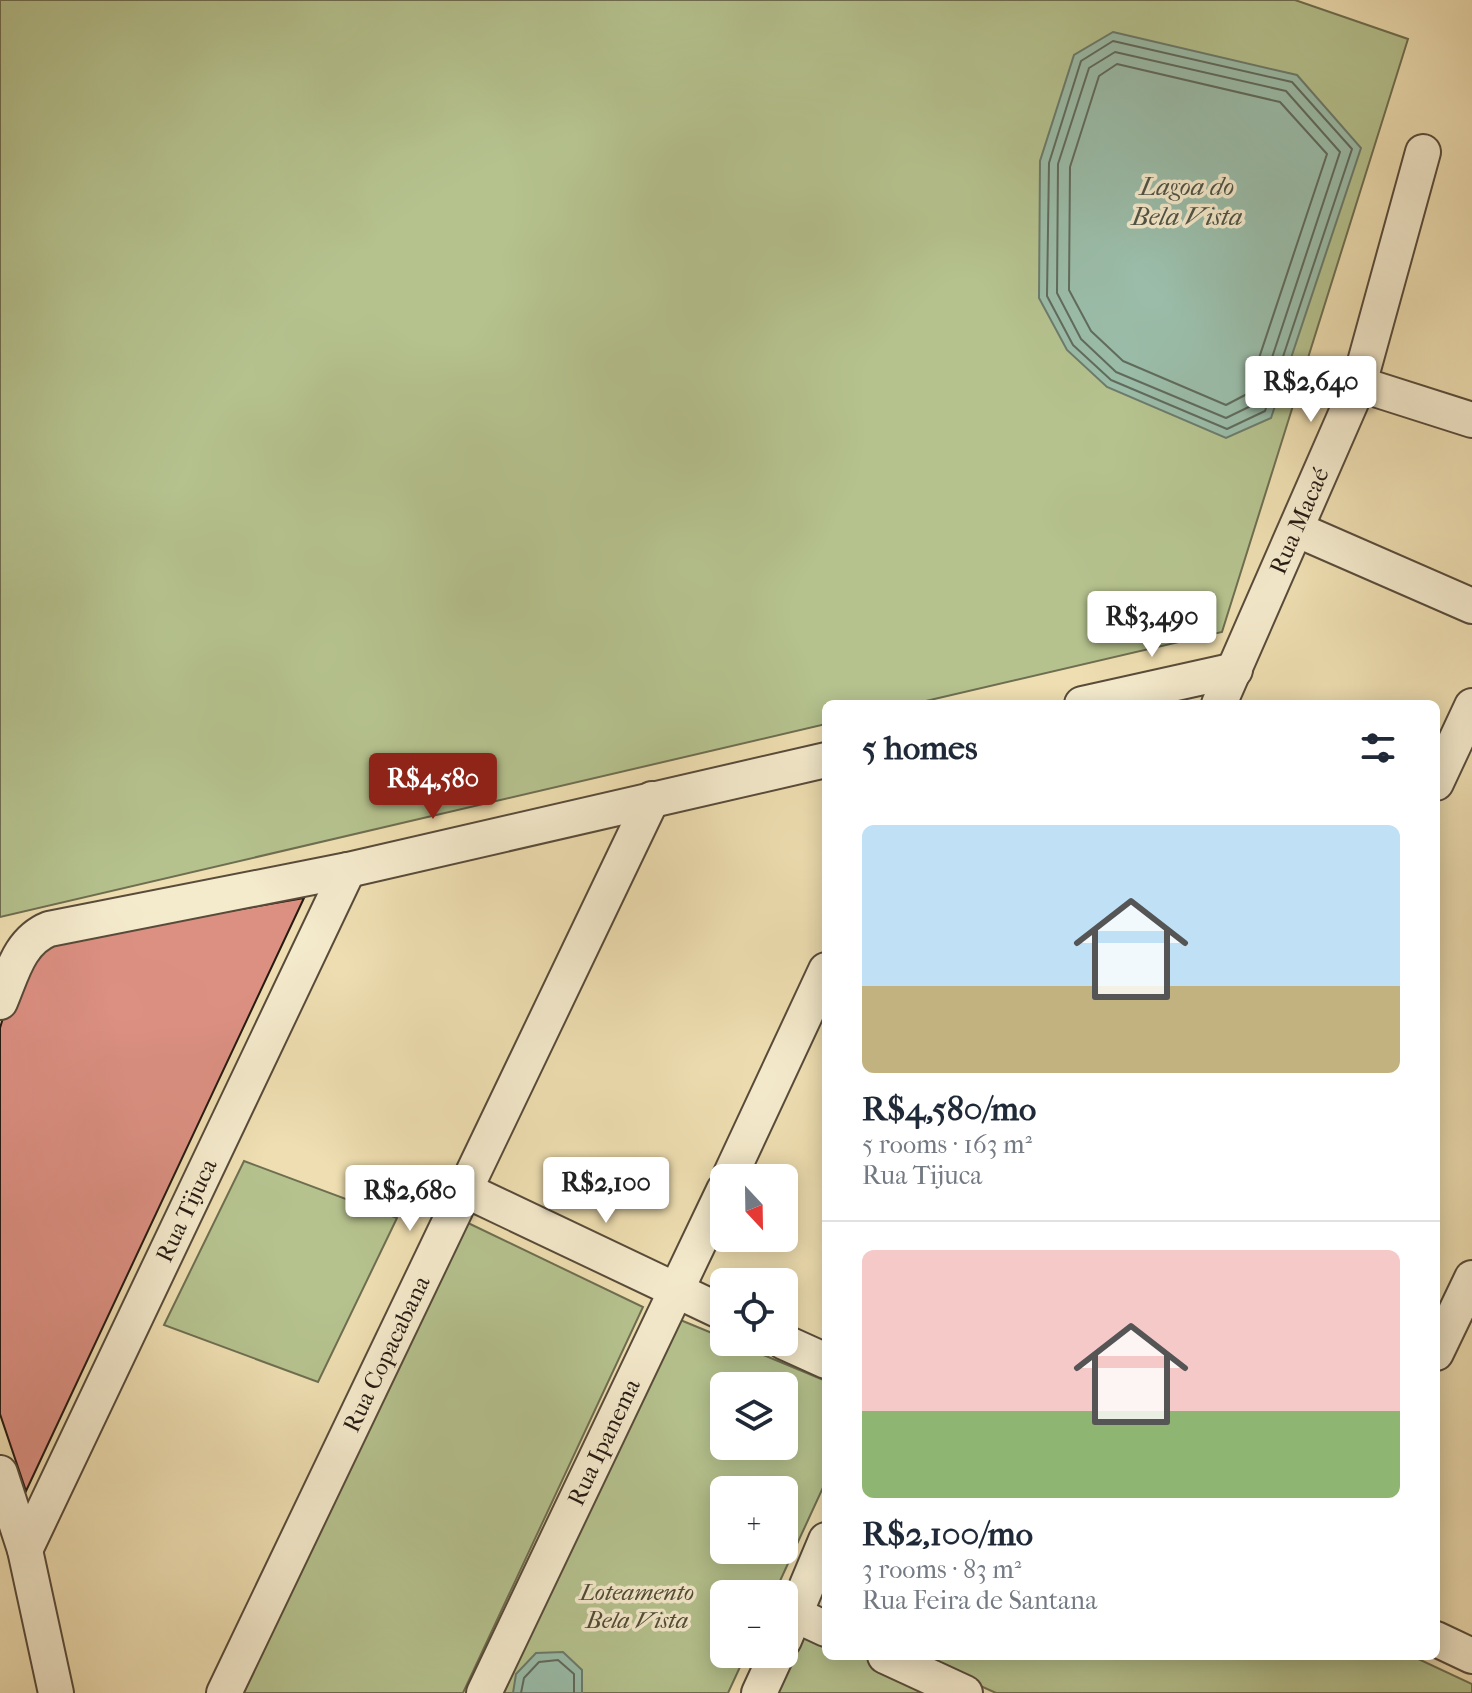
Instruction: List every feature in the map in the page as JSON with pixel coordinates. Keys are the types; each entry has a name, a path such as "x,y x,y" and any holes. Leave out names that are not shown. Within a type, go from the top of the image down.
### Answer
{"street":[{"name":"Rua Macaé","path":"1221,700 1298,530 1359,384 1423,152"},
{"path":"1359,384 1472,420"},
{"path":"1298,530 1472,606"},
{"path":"1100,700 1235,670"},
{"path":"1440,774 1472,706"},
{"path":"0,1002 24,947 33,936 49,929 348,870 822,761"},
{"name":"Rua Copacabana","path":"224,1693 652,799"},
{"name":"Rua Tijuca","path":"25,1550 348,870"},
{"path":"736,1164 822,979"},
{"path":"463,1189 710,1306"},
{"name":"Rua Ipanema","path":"484,1693 710,1220"},
{"path":"1440,1345 1472,1278"},
{"path":"798,1348 822,1359"},
{"path":"0,1473 25,1550 56,1693"},
{"path":"802,1628 822,1555"},
{"path":"1440,1641 1472,1656"},
{"path":"894,1660 965,1693"},
{"path":"759,1693 771,1668"}],"green space":[{"path":"0,0 1295,0 1408,39 1222,632 930,700 822,700 822,725 0,917"},
{"path":"244,1161 397,1218 318,1382 164,1325"},
{"name":"Loteamento Bela Vista","path":"466,1222 643,1307 463,1693 243,1693"},
{"name":"Loteamento Bela Vista","path":"678,1319 710,1332 710,1356 766,1356 822,1379 822,1490 798,1542 798,1476 710,1476 710,1564 788,1564 780,1580 710,1580 710,1668 740,1668 728,1693 501,1693"},
{"path":"805,1619 822,1627 822,1660 889,1660 956,1693 773,1693 784,1668 798,1668 798,1635"},
{"path":"923,1660 1421,1660 1472,1684 1472,1693 996,1693"}],"water":[{"name":"Lagoa do Bela Vista","path":"1113,32 1297,75 1361,148 1271,418 1226,438 1107,387 1067,350 1039,298 1040,161 1074,55"},
{"path":"563,1652 582,1670 582,1693 513,1693 516,1674 536,1653"}],"building":[{"path":"304,898 26,1491 0,1414 0,1028 24,947"}]}
